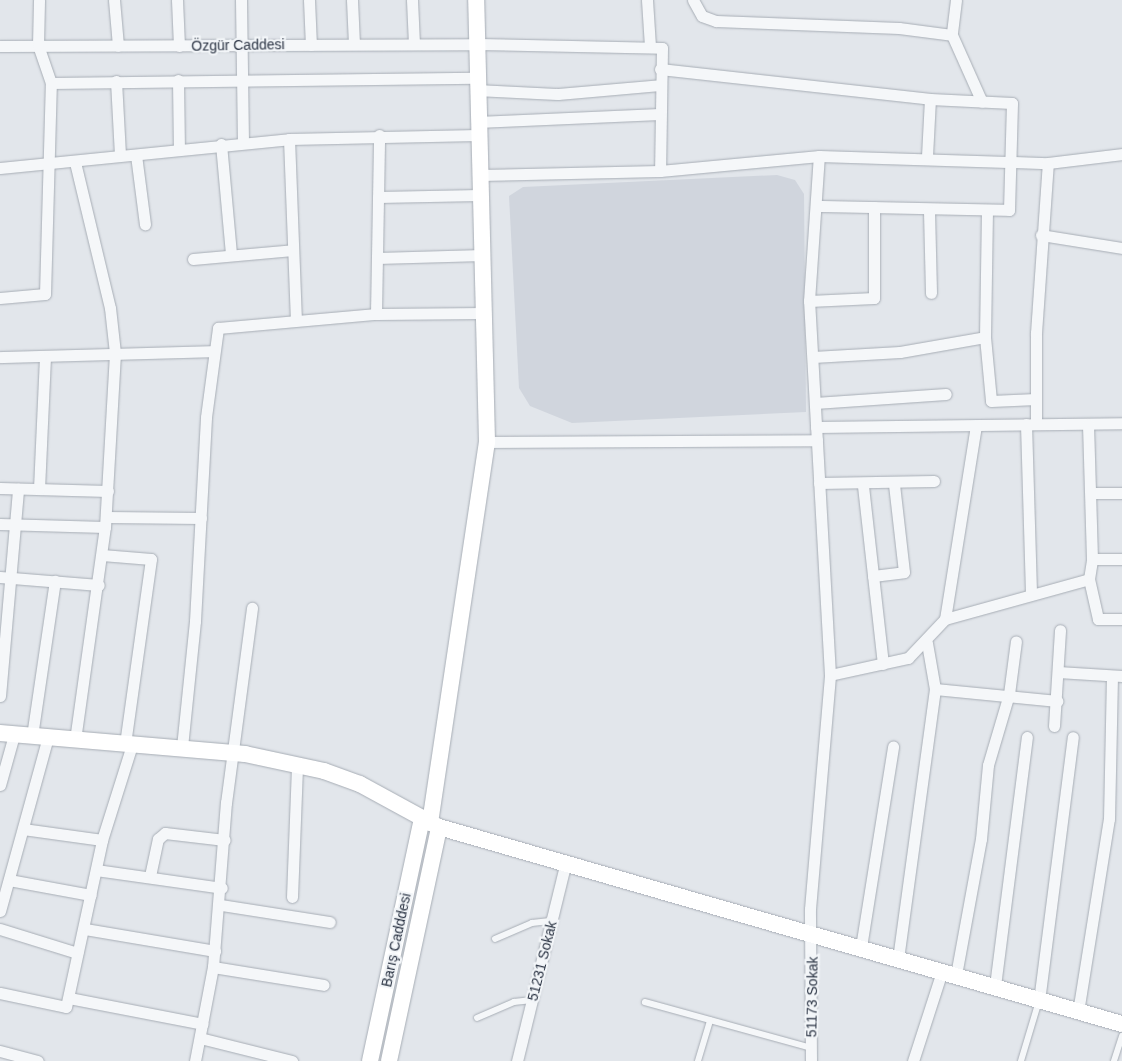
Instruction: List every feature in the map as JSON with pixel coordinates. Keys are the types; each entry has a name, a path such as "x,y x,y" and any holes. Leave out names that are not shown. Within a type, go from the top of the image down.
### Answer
{"main road":[{"path":"430,823 487,442 483,255 477,128 476,0"},
{"path":"7,734 128,745 182,747 235,753 297,766 360,784 430,823 520,853 566,861 1122,1024"},
{"name":"Barış Cadddesi","path":"370,1061 430,823"},
{"name":"Barış Cadddesi","path":"389,1061 430,823"}],"street":[{"path":"0,298 45,294 51,82 38,45 39,0"},
{"path":"114,0 118,46"},
{"path":"177,0 179,46"},
{"path":"241,0 240,45 243,142"},
{"path":"309,0 311,45"},
{"path":"352,0 354,44"},
{"path":"412,0 414,44"},
{"path":"647,0 650,47 662,48 660,69 660,171"},
{"path":"693,0 702,16 716,21 899,28 952,35"},
{"path":"956,0 952,35 982,102"},
{"name":"Özgür Caddesi","path":"0,46 477,44 650,47"},
{"path":"660,69 930,99 1012,103 1009,210 929,211 874,207 816,206"},
{"path":"51,82 241,79 476,84 558,94 660,85"},
{"path":"178,80 180,148"},
{"path":"116,81 120,156"},
{"path":"927,156 930,99"},
{"path":"0,168 49,166 180,148 243,142 379,135 660,114"},
{"path":"376,314 379,135"},
{"path":"289,139 296,320"},
{"path":"221,144 230,253"},
{"path":"479,175 660,171 819,156 927,156 1048,163 1122,154"},
{"path":"136,155 145,224"},
{"name":"51173 Sokak","path":"811,1061 813,934 810,909 830,676 809,301 819,156"},
{"path":"75,162 108,298 116,353 106,522 99,585 75,740"},
{"path":"1031,594 1031,424 1036,399 1041,235 1048,163"},
{"path":"378,197 480,195"},
{"path":"809,301 874,298 874,207"},
{"path":"987,210 985,338 991,401 1036,399"},
{"path":"929,211 931,293"},
{"path":"1041,235 1122,248"},
{"path":"193,259 230,253 293,250"},
{"path":"377,258 483,255"},
{"path":"182,747 213,351 218,328 376,314 484,312"},
{"path":"813,357 900,352 985,338"},
{"path":"0,357 213,351"},
{"path":"39,488 45,357"},
{"path":"815,402 946,394"},
{"path":"816,428 1122,423"},
{"path":"1088,424 1092,559 1089,579 1098,619 1122,619"},
{"path":"830,676 908,658 927,643 945,619 976,425"},
{"path":"487,442 817,440"},
{"path":"820,483 863,486 934,482"},
{"path":"873,576 904,572 894,484"},
{"path":"863,486 883,664"},
{"path":"0,488 108,491"},
{"path":"0,696 5,577 15,524 18,489"},
{"path":"1091,493 1122,494"},
{"path":"0,524 201,518"},
{"path":"0,993 66,1007 102,840 128,745 151,559 102,555"},
{"path":"1092,559 1122,559"},
{"path":"5,577 99,585"},
{"path":"945,619 1089,579"},
{"path":"0,911 23,829 40,737 55,581"},
{"path":"195,1061 214,967 221,905 225,840 252,608"},
{"path":"1054,726 1060,630"},
{"path":"913,1061 949,973 981,839 988,765 1009,694 1016,641"},
{"path":"898,958 934,689 927,643"},
{"path":"1058,672 1117,676 1109,819 1078,1012"},
{"path":"934,689 1009,694 1057,700"},
{"path":"0,785 7,734"},
{"path":"995,986 1027,737"},
{"path":"1039,1001 1074,737"},
{"path":"861,947 893,747"},
{"path":"292,897 297,766"},
{"path":"1109,819 1122,819"},
{"path":"23,829 102,840"},
{"path":"150,876 158,839 165,833 225,840"},
{"name":"51231 Sokak","path":"517,1061 566,861"},
{"path":"96,870 150,876 222,888"},
{"path":"9,880 91,895"},
{"path":"221,905 330,922"},
{"path":"0,929 78,954"},
{"path":"84,929 215,951"},
{"path":"214,967 324,984"},
{"path":"69,998 203,1024"},
{"path":"200,1038 292,1061"},
{"path":"0,1050 38,1061"}],"lane":[{"path":"494,939 532,922 552,922"},
{"path":"477,1018 514,1002 532,1000"},
{"path":"1020,1061 1039,1001"},
{"path":"645,1002 812,1048"},
{"path":"698,1061 710,1021"},
{"path":"1114,1061 1122,1036"}],"shaded area":[{"path":"777,175 795,180 804,194 806,412 572,423 530,406 519,388 509,196 523,187"}]}
